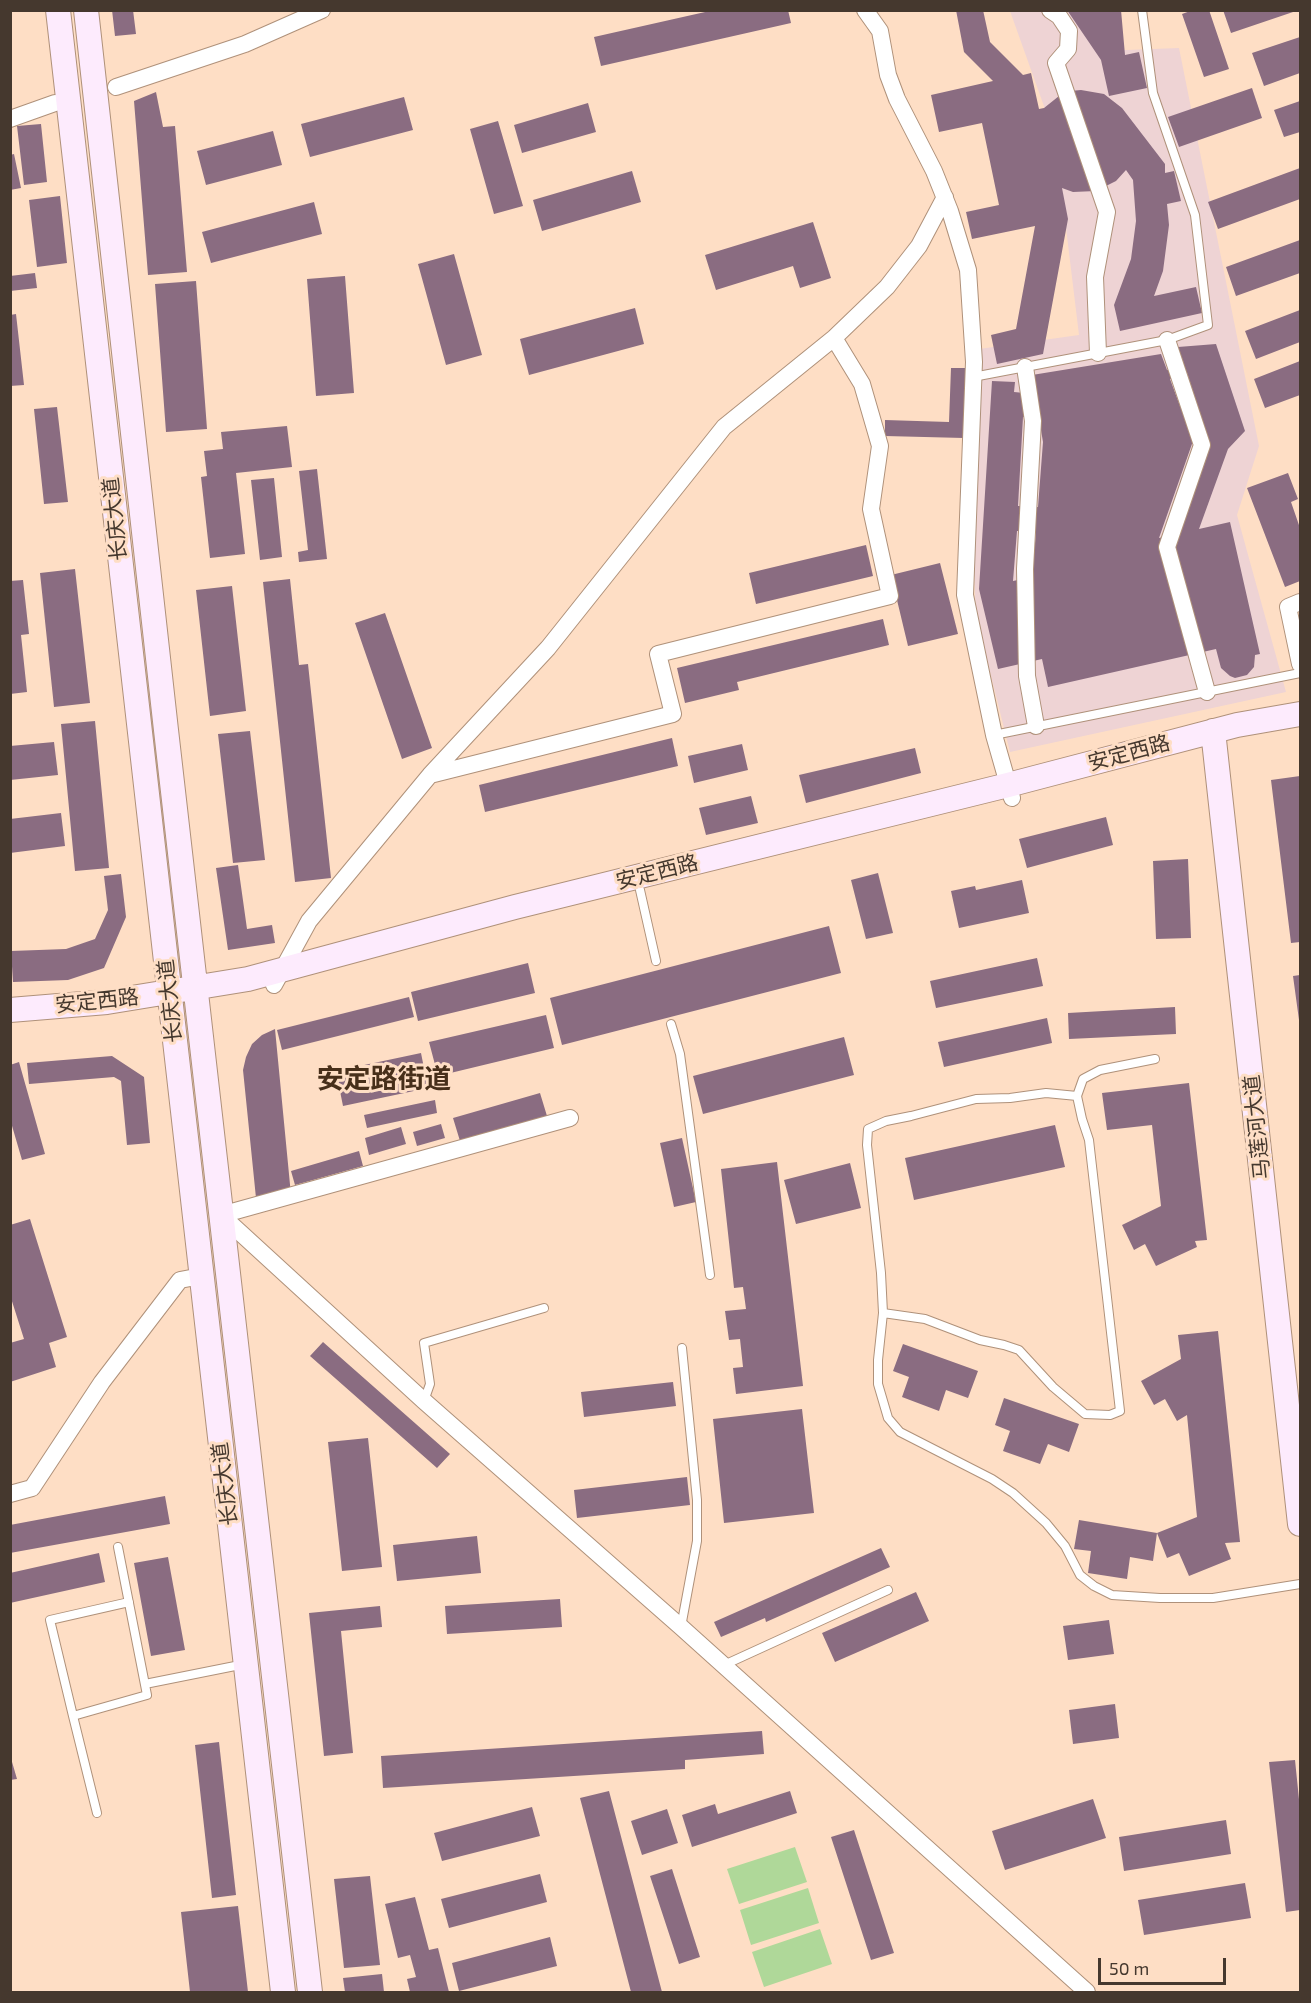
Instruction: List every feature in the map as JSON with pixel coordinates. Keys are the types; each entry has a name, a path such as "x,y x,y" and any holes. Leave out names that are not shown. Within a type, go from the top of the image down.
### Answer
{"main road":[{"name":"长庆大道","path":"58,10 283,1992"},
{"name":"长庆大道","path":"86,10 310,1992"},
{"name":"安定西路","path":"278,977 640,890 1300,714"},
{"name":"安定西路","path":"1221,735 1300,727"},
{"name":"马莲河大道","path":"1221,735 1300,1390"},
{"name":"马莲河大道","path":"1221,735 1300,1524"},
{"name":"安定西路","path":"11,1020 106,1002 170,999 197,994 250,991 278,977 515,907 1010,792"}],"street":[{"path":"116,87 245,44 322,10"},
{"path":"865,10 880,30 888,75 897,99 945,197 968,270 973,377 965,595 994,735 1010,792"},
{"path":"1050,10 1059,16 1069,31 1068,49 1056,63 1107,212 1095,277 1098,353"},
{"path":"10,119 55,103"},
{"path":"278,977 309,921 429,775 548,648 724,427 834,338 887,287 919,246 945,197"},
{"path":"429,775 673,714 658,654 890,596 872,509 880,446 862,384 834,338"},
{"path":"1167,340 1202,445 1167,547 1207,692"},
{"path":"1025,367 1033,422 1025,569 1028,676 1036,726"},
{"path":"1300,602 1288,607 1300,664"},
{"path":"221,1215 570,1118"},
{"path":"221,1215 423,1401 681,1627 1088,1992"},
{"path":"10,1494 32,1488 102,1382 180,1280 201,1276"}],"lane":[{"path":"973,377 1167,340 1208,326 1195,215 1153,93 1142,10"},
{"path":"994,735 1300,673"},
{"path":"640,890 656,961"},
{"path":"671,1024 680,1054 710,1275"},
{"path":"883,1313 925,1319 980,1340 1019,1350 1053,1388 1085,1414 1110,1415 1120,1411 1089,1140 1077,1096 1083,1079 1100,1070 1155,1059"},
{"path":"1077,1096 1046,1093 1010,1098 976,1099 886,1121 868,1129 867,1145 881,1273 883,1313 878,1384 888,1418 900,1432 992,1479 1013,1493 1046,1523 1065,1546 1080,1575 1094,1586 1112,1595 1214,1598 1300,1584"},
{"path":"423,1401 430,1384 424,1343 544,1308"},
{"path":"681,1627 697,1541 697,1500 682,1348"},
{"path":"73,1716 147,1695 118,1547"},
{"path":"723,1665 888,1590"},
{"path":"97,1814 50,1620 129,1602"},
{"path":"145,1684 245,1664"}],"shaded area":[{"path":"1010,11 1085,11 1100,51 1179,48 1259,446 1237,515 1286,692 1010,752 976,616 971,500 979,349 1079,335 1055,137"}],"green space":[{"path":"795,1847 807,1882 739,1904 727,1869"},
{"path":"808,1888 819,1923 751,1945 740,1910"},
{"path":"820,1929 832,1964 764,1987 752,1952"}],"building":[{"path":"112,10 133,10 136,34 115,36"},
{"path":"714,10 788,10 791,23 601,66 594,37"},
{"path":"956,10 983,10 990,42 1023,75 1031,73 1039,109 1070,91 1081,90 1104,94 1122,108 1165,164 1165,173 1174,171 1181,201 1167,204 1169,225 1163,271 1154,296 1196,287 1202,313 1120,331 1114,305 1131,259 1136,221 1133,180 1126,170 1116,181 1096,191 1073,192 1062,188 1068,219 1043,354 997,364 991,335 1016,329 1035,226 972,239 966,212 999,205 982,123 939,132 931,95 993,81 964,52"},
{"path":"1067,10 1121,10 1125,55 1139,52 1147,88 1109,96 1101,60"},
{"path":"1193,10 1209,10 1229,69 1204,77 1182,14"},
{"path":"1223,10 1296,10 1296,11 1231,33"},
{"path":"1300,37 1300,73 1264,86 1252,53"},
{"path":"1252,88 1262,118 1179,147 1168,117"},
{"path":"156,92 163,127 175,126 187,272 148,275 134,101"},
{"path":"404,97 413,130 310,157 301,124"},
{"path":"1300,101 1300,132 1284,137 1274,110"},
{"path":"588,103 596,132 522,153 514,125"},
{"path":"498,121 523,206 494,214 470,129"},
{"path":"41,124 47,182 24,185 17,126"},
{"path":"273,131 282,165 206,185 197,151"},
{"path":"14,154 21,188 10,190 10,155"},
{"path":"1300,168 1300,199 1218,229 1208,202"},
{"path":"632,171 641,202 542,231 533,200"},
{"path":"60,196 67,263 37,267 29,200"},
{"path":"314,202 322,234 211,263 202,232"},
{"path":"813,222 831,278 800,288 793,266 716,290 705,255"},
{"path":"1300,240 1300,273 1236,296 1226,267"},
{"path":"454,254 482,355 446,365 418,264"},
{"path":"35,273 37,288 10,291 10,276"},
{"path":"345,276 354,393 316,396 307,279"},
{"path":"196,281 207,429 166,432 155,284"},
{"path":"635,308 644,344 529,375 520,339"},
{"path":"1300,310 1300,342 1256,359 1245,331"},
{"path":"16,314 24,385 10,386 10,315"},
{"path":"1216,344 1245,431 1228,449 1199,529 1230,522 1260,654 1255,655 1254,667 1247,675 1235,678 1230,676 1221,668 1216,649 1048,687 1042,659 998,669 979,589 992,381 1015,382 1014,392 1035,394 1032,375 1161,354 1167,370 1184,364 1178,347","holes":["1187,373 1210,443 1177,534 1159,538 1193,441 1170,379","1023,417 1039,418 1043,442 1038,507 1018,506","1017,531 1036,532 1032,577 1013,581"]},
{"path":"1300,361 1300,395 1265,408 1254,379"},
{"path":"951,368 966,368 964,438 885,436 885,420 949,422"},
{"path":"57,407 68,502 44,504 34,409"},
{"path":"287,426 292,467 236,473 245,554 210,558 201,477 207,476 204,451 223,449 221,432"},
{"path":"317,469 327,559 299,562 298,552 308,550 299,471"},
{"path":"1288,473 1298,499 1291,502 1300,528 1300,581 1285,587 1247,488"},
{"path":"274,478 282,557 260,560 251,480"},
{"path":"866,545 873,576 756,604 749,573"},
{"path":"940,563 958,634 908,646 891,575"},
{"path":"75,569 90,703 54,707 40,573"},
{"path":"290,579 299,665 308,664 331,878 295,882 263,582"},
{"path":"23,580 29,634 21,635 27,692 10,694 10,581"},
{"path":"232,586 246,711 210,716 196,590"},
{"path":"385,613 432,748 402,759 355,623"},
{"path":"883,619 889,645 737,682 739,690 685,703 677,668"},
{"path":"95,721 109,868 75,871 61,724"},
{"path":"250,731 265,860 233,863 218,734"},
{"path":"672,738 678,766 485,812 479,785"},
{"path":"54,742 58,775 10,780 10,746"},
{"path":"742,744 748,770 694,783 688,756"},
{"path":"915,748 921,773 806,803 799,775"},
{"path":"1300,776 1300,942 1291,943 1271,780"},
{"path":"751,796 758,823 706,835 699,808"},
{"path":"61,813 65,846 10,853 10,819"},
{"path":"1106,817 1113,845 1027,868 1019,839"},
{"path":"1188,859 1191,938 1156,939 1153,861"},
{"path":"238,865 247,929 272,925 275,943 228,950 216,868"},
{"path":"878,873 893,933 866,939 851,880"},
{"path":"121,874 126,917 104,968 68,980 13,982 11,951 66,949 95,939 108,910 104,876"},
{"path":"1022,880 1029,913 959,928 951,891 975,886 976,890"},
{"path":"829,926 841,973 562,1045 550,998"},
{"path":"1037,958 1043,986 936,1008 930,981"},
{"path":"528,963 535,993 418,1021 411,992"},
{"path":"1300,975 1300,1020 1299,1020 1293,976"},
{"path":"409,997 414,1017 282,1050 277,1030"},
{"path":"1175,1007 1176,1034 1069,1039 1068,1013"},
{"path":"546,1015 554,1048 438,1076 429,1042"},
{"path":"1047,1018 1052,1043 944,1067 938,1042"},
{"path":"275,1029 291,1195 256,1198 243,1070 252,1044 262,1035"},
{"path":"844,1037 854,1075 703,1114 693,1076"},
{"path":"421,1053 428,1088 343,1106 336,1071"},
{"path":"112,1056 144,1077 150,1143 127,1145 121,1081 114,1077 29,1084 27,1063"},
{"path":"19,1062 45,1154 22,1160 10,1119 10,1065"},
{"path":"1189,1083 1207,1240 1195,1241 1197,1247 1156,1266 1145,1244 1134,1250 1122,1225 1161,1206 1152,1125 1107,1130 1102,1093"},
{"path":"540,1093 547,1116 460,1141 453,1118"},
{"path":"435,1100 437,1113 367,1128 364,1115"},
{"path":"441,1124 445,1138 417,1146 413,1132"},
{"path":"1055,1125 1065,1167 914,1200 905,1158"},
{"path":"401,1127 406,1144 369,1155 365,1138"},
{"path":"682,1138 696,1202 674,1207 660,1143"},
{"path":"359,1151 363,1166 295,1185 291,1171"},
{"path":"777,1162 803,1386 736,1394 733,1368 743,1367 740,1339 729,1340 725,1311 746,1309 743,1287 734,1288 721,1169"},
{"path":"850,1163 861,1208 796,1224 784,1180"},
{"path":"30,1219 67,1337 49,1343 56,1367 10,1382 10,1343 24,1339 10,1295 10,1225"},
{"path":"1218,1331 1240,1542 1225,1543 1231,1559 1189,1576 1179,1553 1167,1558 1157,1533 1197,1517 1187,1415 1177,1421 1165,1399 1154,1405 1141,1381 1181,1359 1178,1335"},
{"path":"323,1342 450,1454 437,1468 310,1356"},
{"path":"903,1344 978,1371 968,1398 946,1390 939,1411 902,1397 909,1377 893,1371"},
{"path":"673,1382 676,1406 584,1417 581,1392"},
{"path":"1004,1398 1079,1424 1069,1452 1048,1444 1040,1464 1003,1451 1010,1431 995,1425"},
{"path":"802,1409 814,1513 724,1523 713,1419"},
{"path":"368,1438 382,1567 342,1571 328,1442"},
{"path":"687,1477 690,1505 577,1518 574,1490"},
{"path":"165,1496 170,1524 10,1553 10,1525"},
{"path":"1079,1520 1157,1533 1153,1561 1130,1557 1127,1579 1088,1573 1091,1551 1074,1549"},
{"path":"477,1536 481,1573 397,1581 393,1545"},
{"path":"881,1548 890,1567 766,1622 765,1618 721,1637 714,1622"},
{"path":"99,1553 105,1582 10,1603 10,1573"},
{"path":"168,1557 185,1650 151,1656 134,1563"},
{"path":"916,1592 929,1621 835,1662 822,1633"},
{"path":"560,1599 562,1627 447,1634 445,1606"},
{"path":"380,1606 382,1627 341,1631 353,1753 324,1756 309,1613"},
{"path":"1109,1620 1114,1654 1068,1660 1063,1626"},
{"path":"1115,1704 1119,1738 1073,1744 1069,1710"},
{"path":"762,1731 764,1754 685,1760 685,1769 383,1788 381,1756"},
{"path":"219,1742 236,1895 212,1898 195,1745"},
{"path":"10,1755 17,1779 10,1780"},
{"path":"1295,1760 1300,1809 1300,1910 1286,1912 1269,1762"},
{"path":"609,1791 662,1992 631,1992 580,1798"},
{"path":"790,1791 797,1813 692,1847 682,1815 715,1804 718,1814"},
{"path":"1093,1799 1106,1838 1005,1870 992,1831"},
{"path":"532,1807 540,1836 442,1861 434,1833"},
{"path":"667,1809 678,1843 642,1855 631,1821"},
{"path":"1226,1820 1231,1854 1124,1871 1119,1837"},
{"path":"854,1830 894,1953 871,1960 831,1837"},
{"path":"672,1869 700,1957 679,1964 650,1876"},
{"path":"540,1874 547,1902 449,1928 441,1899"},
{"path":"370,1876 380,1965 344,1968 334,1879"},
{"path":"1245,1883 1251,1918 1144,1935 1138,1900"},
{"path":"415,1897 429,1950 438,1948 449,1992 410,1992 407,1979 416,1977 410,1955 398,1958 385,1904"},
{"path":"238,1906 248,1992 190,1992 181,1912"},
{"path":"550,1937 557,1966 459,1991 452,1963"},
{"path":"382,1974 384,1992 345,1992 343,1978"}],"district":[{"name":"安定路街道","path":"384,1079"}]}
